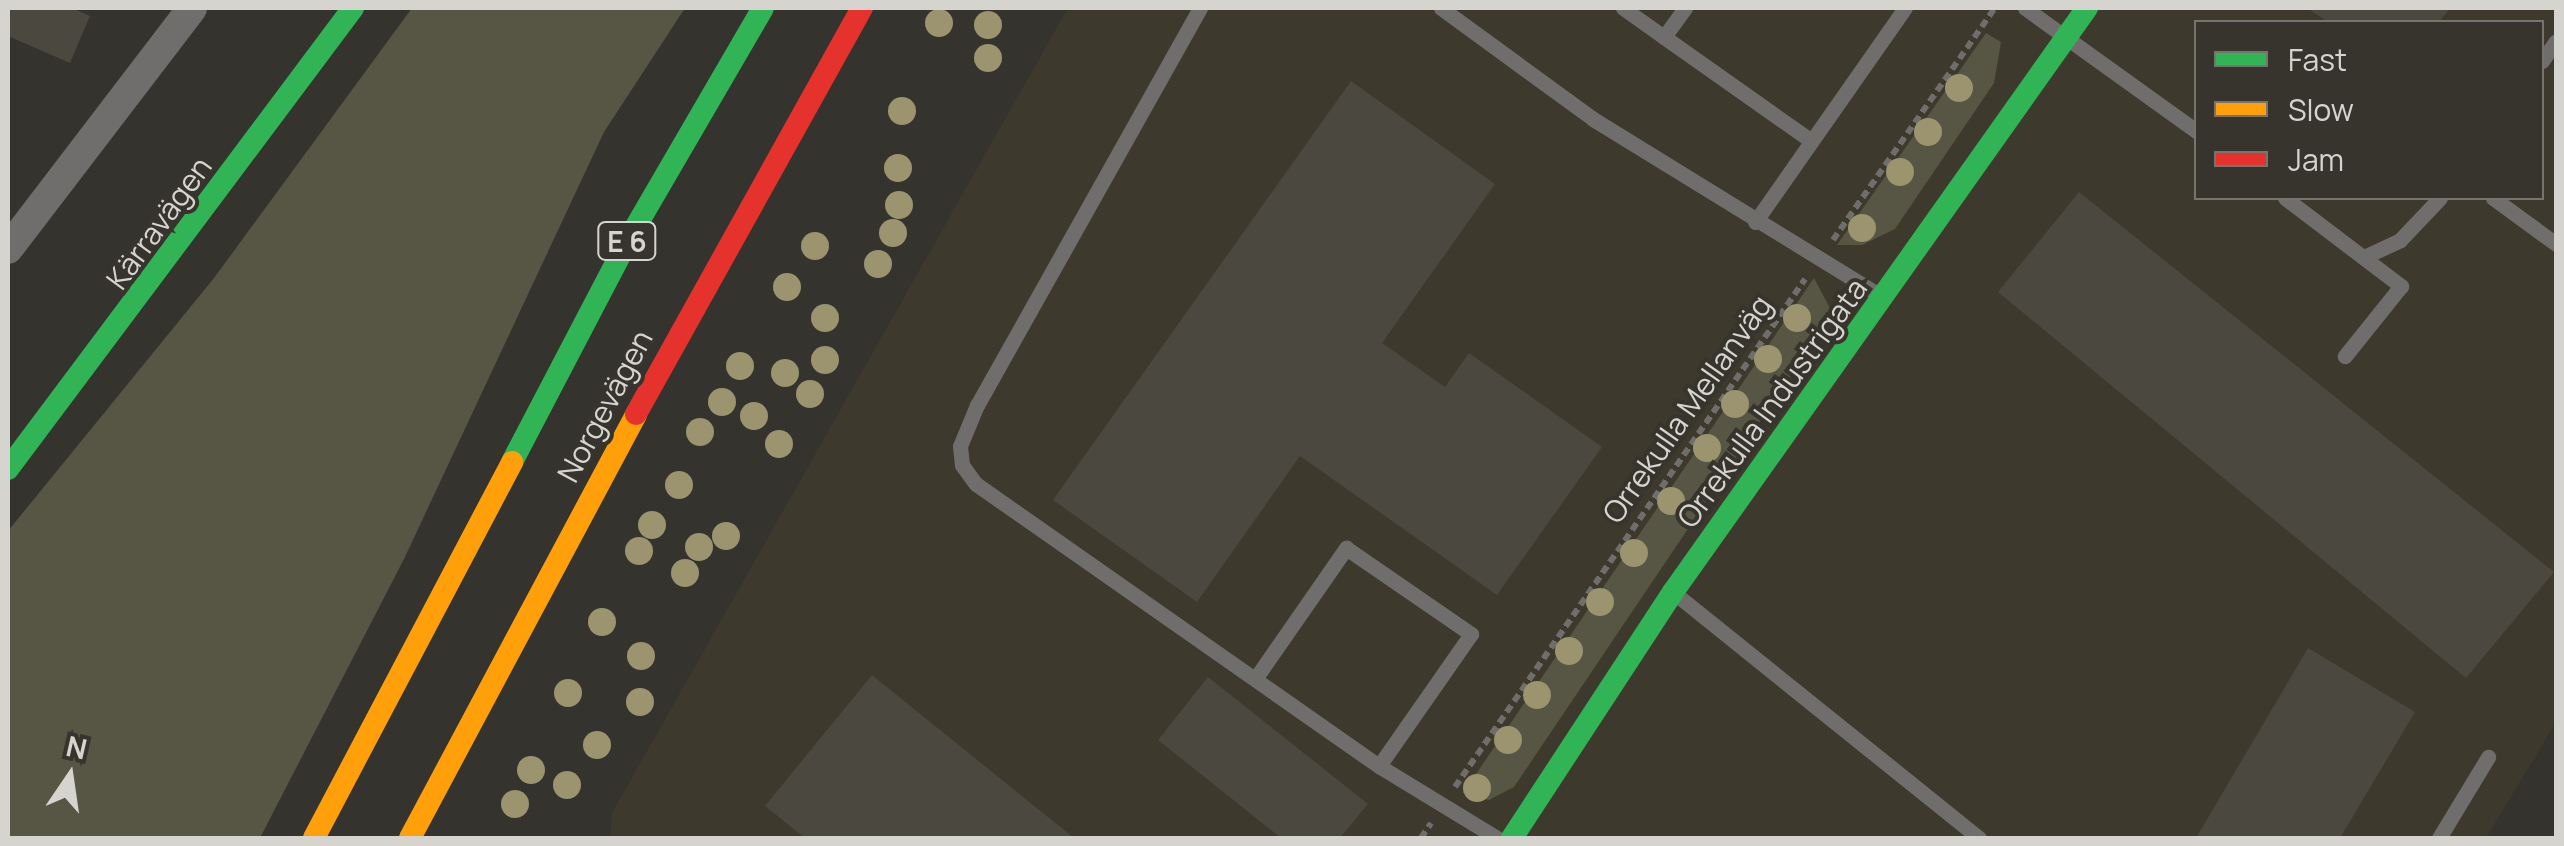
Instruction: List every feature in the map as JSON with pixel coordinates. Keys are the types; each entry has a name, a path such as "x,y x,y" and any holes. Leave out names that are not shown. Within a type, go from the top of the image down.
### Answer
{"main road":[{"name":"Kärravägen","path":"8,469 120,327 353,8"},
{"name":"Norgevägen","path":"314,838 628,240 764,8"},
{"name":"Norgevägen","path":"410,838 528,610 862,8"},
{"name":"Orrekulla Industrigata","path":"1512,838 1673,592 2087,8"},
{"path":"440,838 528,610"}],"street":[{"path":"8,250 192,8"}],"lane":[{"path":"1200,8 960,446 962,465 976,484 1378,766 1497,838"},
{"path":"1441,8 1593,119 1884,298"},
{"path":"1623,8 1810,140"},
{"path":"1664,37 1685,8"},
{"path":"1755,222 1905,8"},
{"path":"2025,8 2068,35 2194,130"},
{"path":"2288,200 2401,286 2345,356"},
{"path":"2364,257 2400,240 2438,200"},
{"path":"2495,200 2556,244"},
{"path":"1254,679 1346,548 1472,634 1378,766"},
{"path":"1673,592 1979,838"},
{"path":"2439,838 2488,757"}],"path":[{"name":"Orrekulla Mellanväg","path":"1421,838 1995,8"}],"shaded area":[{"path":"412,8 685,8 604,132 404,559 260,838 8,838 8,531 214,278"},
{"path":"1068,8 2556,8 2556,722 2486,838 610,838 612,813"},
{"path":"1986,33 2001,42 1994,83 1895,229 1862,245 1837,245"},
{"path":"1814,278 1832,312 1826,324 1514,787 1489,800 1463,793"}],"building":[{"path":"8,8 72,8 90,16 70,63 8,36"},
{"path":"2307,8 2450,8 2441,20 2325,20"},
{"path":"1351,81 1495,184 1382,343 1445,387 1469,353 1602,447 1497,595 1300,456 1197,602 1053,500"},
{"path":"2079,192 2554,572 2466,678 1998,292"},
{"path":"2308,648 2415,712 2340,838 2196,838"},
{"path":"872,675 1074,838 805,838 765,806"},
{"path":"1208,677 1368,804 1340,838 1281,838 1158,740"}],"traffic: fast":[{"path":"8,469 353,8"},
{"path":"512,462 628,240 763,8"},
{"path":"1512,838 1673,592 2087,8"}],"traffic: slow":[{"path":"410,838 636,414"},
{"path":"314,838 512,462"}],"traffic: jam":[{"path":"636,414 862,8"}]}
